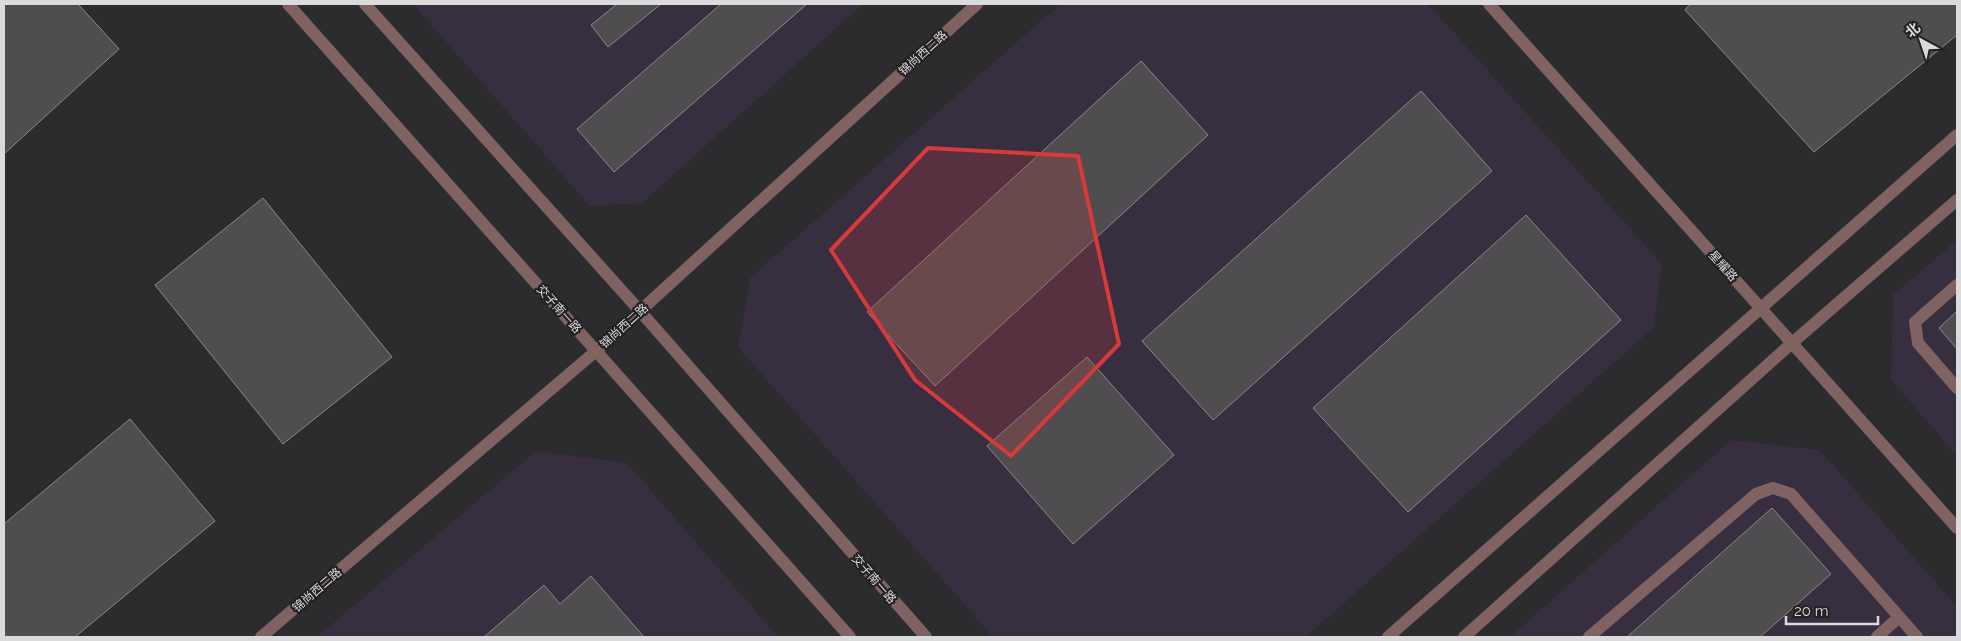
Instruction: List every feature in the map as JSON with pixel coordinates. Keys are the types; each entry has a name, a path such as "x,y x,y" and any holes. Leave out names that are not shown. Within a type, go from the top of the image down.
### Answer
{"street":[{"name":"交子南一路","path":"288,4 850,637"},
{"name":"交子南一路","path":"365,4 640,311 926,637"},
{"name":"锦尚西二路","path":"261,637 596,351 977,4"},
{"name":"星耀路","path":"1489,4 1957,528"},
{"path":"1388,637 1957,135"},
{"path":"1464,637 1792,343 1957,200"},
{"path":"1957,285 1915,322 1918,343 1957,388"},
{"path":"1589,637 1756,494 1773,488 1791,494 1917,637"},
{"path":"1877,637 1899,617"}],"highlighted area":[{"path":"928,148 1078,156 1119,344 1011,456 915,380 831,250"}],"shaded area":[{"path":"413,4 863,4 642,203 590,206"},
{"path":"1060,4 1428,4 1662,264 1654,327 1306,637 993,637 738,347 750,278"},
{"path":"1957,240 1957,456 1891,379 1893,295"},
{"path":"1731,440 1820,450 1957,607 1957,637 1510,637"},
{"path":"536,451 627,463 778,637 317,637"}],"building":[{"path":"4,4 78,4 119,49 4,154"},
{"path":"617,4 661,4 608,47 591,25"},
{"path":"721,4 807,4 614,172 577,129"},
{"path":"1690,4 1957,4 1957,35 1814,152 1685,10"},
{"path":"1141,61 1208,135 935,386 867,312"},
{"path":"1421,91 1492,171 1213,420 1142,341"},
{"path":"263,198 392,357 283,444 155,285"},
{"path":"1526,215 1621,320 1408,512 1313,408"},
{"path":"1957,311 1957,349 1939,328"},
{"path":"1087,357 1174,455 1073,544 987,446"},
{"path":"130,419 215,521 75,637 8,637 4,632 4,524"},
{"path":"1772,508 1831,574 1760,637 1627,637"},
{"path":"591,576 644,637 484,637 544,585 560,604"}]}
